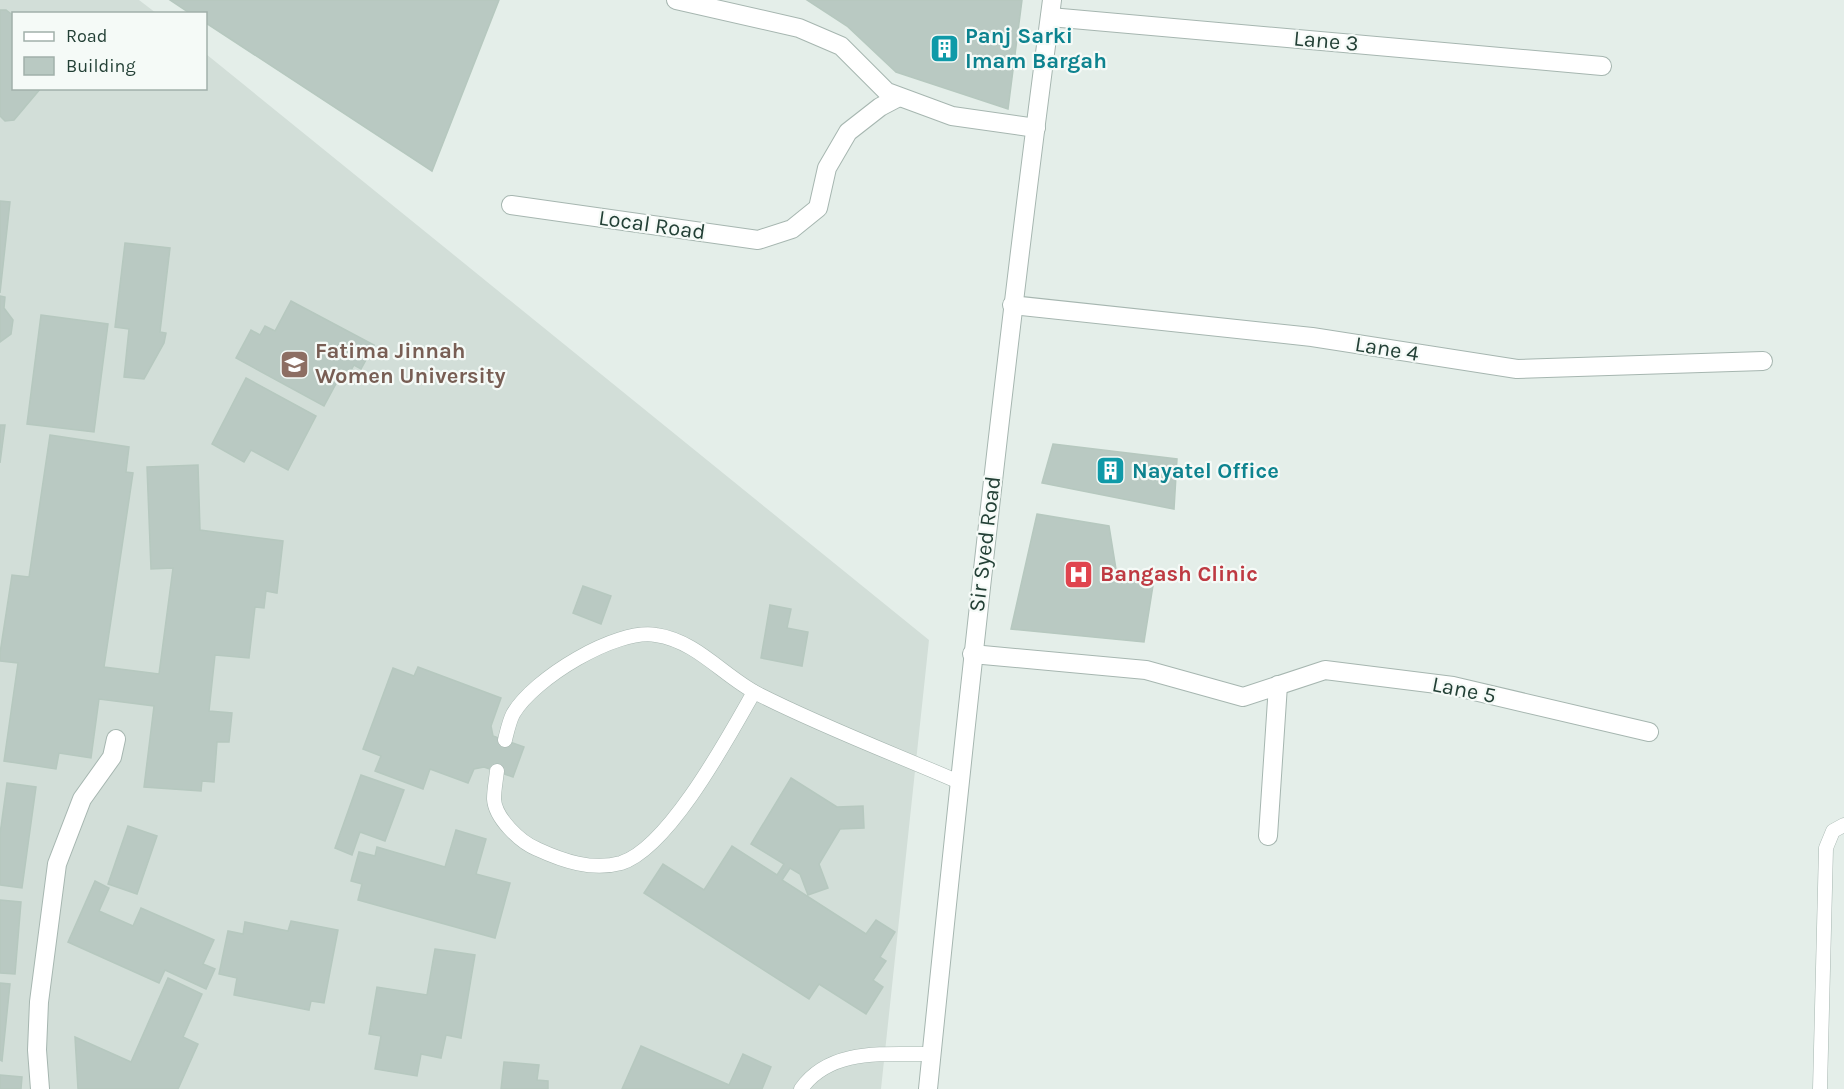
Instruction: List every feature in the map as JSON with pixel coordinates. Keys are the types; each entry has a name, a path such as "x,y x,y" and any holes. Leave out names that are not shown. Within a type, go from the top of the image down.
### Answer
{"street":[{"path":"676,0 809,32 841,46 887,92 952,116 1036,128"},
{"name":"Lane 3","path":"1051,8 1602,66"},
{"name":"Sir Syed Road","path":"928,1089 972,654 1012,305 1051,8"},
{"name":"Local Road","path":"511,205 758,240 792,229 818,208 827,168 848,132 879,107 899,97"},
{"name":"Lane 4","path":"1012,305 1312,337 1517,369 1763,361"},
{"name":"Lane 5","path":"972,654 1146,670 1244,697 1325,669 1453,686 1649,732"},
{"path":"1268,836 1278,685"},
{"path":"39,1089 37,1050 39,1002 57,864 82,799 112,757 116,739"}],"lane":[{"path":"505,740 513,714 530,694 563,668 598,646 634,635 655,634 674,639 698,652 754,693 959,782"},
{"path":"497,771 494,801 506,825 525,844 563,861 596,866 620,863 640,854 662,832 706,774 754,693"},
{"path":"1820,1089 1826,848 1833,831 1844,825"},
{"path":"801,1089 826,1065 859,1056 931,1054"}],"shaded area":[{"name":"Fatima Jinnah Women University","path":"0,0 139,0 155,12 12,12 12,90 207,90 207,55 929,640 881,1089 0,1089"}],"building":[{"path":"170,0 499,0 432,171 207,24 207,12 188,12"},
{"name":"Panj Sarki Imam Bargah","path":"807,0 1022,0 1008,109 896,72 847,26"},
{"path":"0,10 6,10 12,14 12,90 39,90 14,120 5,121 0,116"},
{"path":"0,201 10,202 0,293"},
{"path":"125,243 170,248 160,332 166,333 164,343 144,379 124,377 129,329 115,327"},
{"path":"0,296 5,297 4,308 13,320 11,334 0,342"},
{"path":"291,301 374,345 361,369 354,365 344,383 338,380 324,406 236,358 251,330 260,335 265,326 275,331"},
{"path":"41,315 108,324 94,432 27,424"},
{"path":"246,378 316,416 288,470 251,450 244,462 212,444"},
{"path":"0,425 5,425 0,463"},
{"path":"50,435 129,447 126,472 133,473 104,667 159,674 173,568 151,569 147,467 198,465 200,530 283,541 277,593 266,591 264,608 255,607 249,658 215,655 209,711 232,713 229,742 217,742 214,782 202,781 201,791 144,787 154,706 99,699 91,758 59,753 56,769 4,761 18,663 0,661 0,653 12,575 29,577"},
{"name":"Nayatel Office","path":"1053,444 1177,459 1174,509 1042,483"},
{"name":"Bangash Clinic","path":"1037,514 1109,526 1116,569 1154,579 1144,642 1011,629"},
{"path":"583,586 611,596 601,624 573,613"},
{"path":"770,605 791,609 787,628 808,632 802,666 761,658"},
{"path":"418,667 501,698 491,726 493,736 524,747 513,777 484,767 474,769 468,783 430,769 423,789 375,771 381,756 363,749 393,668 414,676"},
{"path":"361,775 404,790 385,841 360,832 352,855 335,848"},
{"path":"791,778 837,807 863,806 864,828 840,829 819,864 828,888 808,895 800,874 790,868 782,880 866,934 876,920 895,932 880,957 886,961 873,980 883,987 866,1014 819,984 809,999 644,893 663,864 704,890 732,846 777,875 784,864 751,844"},
{"path":"7,783 36,787 22,888 0,885 0,834"},
{"path":"128,826 157,836 137,894 108,884"},
{"path":"456,830 486,839 476,874 510,883 495,938 358,900 362,884 351,881 359,852 375,856 377,847 445,867"},
{"path":"95,881 109,888 99,911 133,926 141,908 214,940 203,964 215,969 206,989 165,970 159,983 68,942"},
{"path":"0,900 21,902 15,974 0,973"},
{"path":"291,921 338,930 324,1003 311,1001 309,1010 234,995 237,978 219,974 228,931 243,934 245,922 288,931"},
{"path":"435,949 475,955 461,1038 446,1035 441,1058 421,1054 417,1076 375,1069 381,1036 369,1034 377,987 427,995"},
{"path":"168,978 202,994 183,1037 198,1044 178,1089 78,1089 75,1037 131,1062"},
{"path":"0,983 10,984 2,1061 0,1060"},
{"path":"641,1046 729,1085 743,1054 771,1067 762,1089 622,1089"},
{"path":"504,1062 539,1065 537,1080 548,1081 548,1089 501,1089"},
{"path":"0,1075 22,1077 21,1089 0,1089"}],"place":[{"name":"Panj Sarki Imam Bargah","path":"944,49"},
{"name":"Fatima Jinnah Women University","path":"294,364"},
{"name":"Nayatel Office","path":"1111,471"},
{"name":"Bangash Clinic","path":"1079,574"}]}
